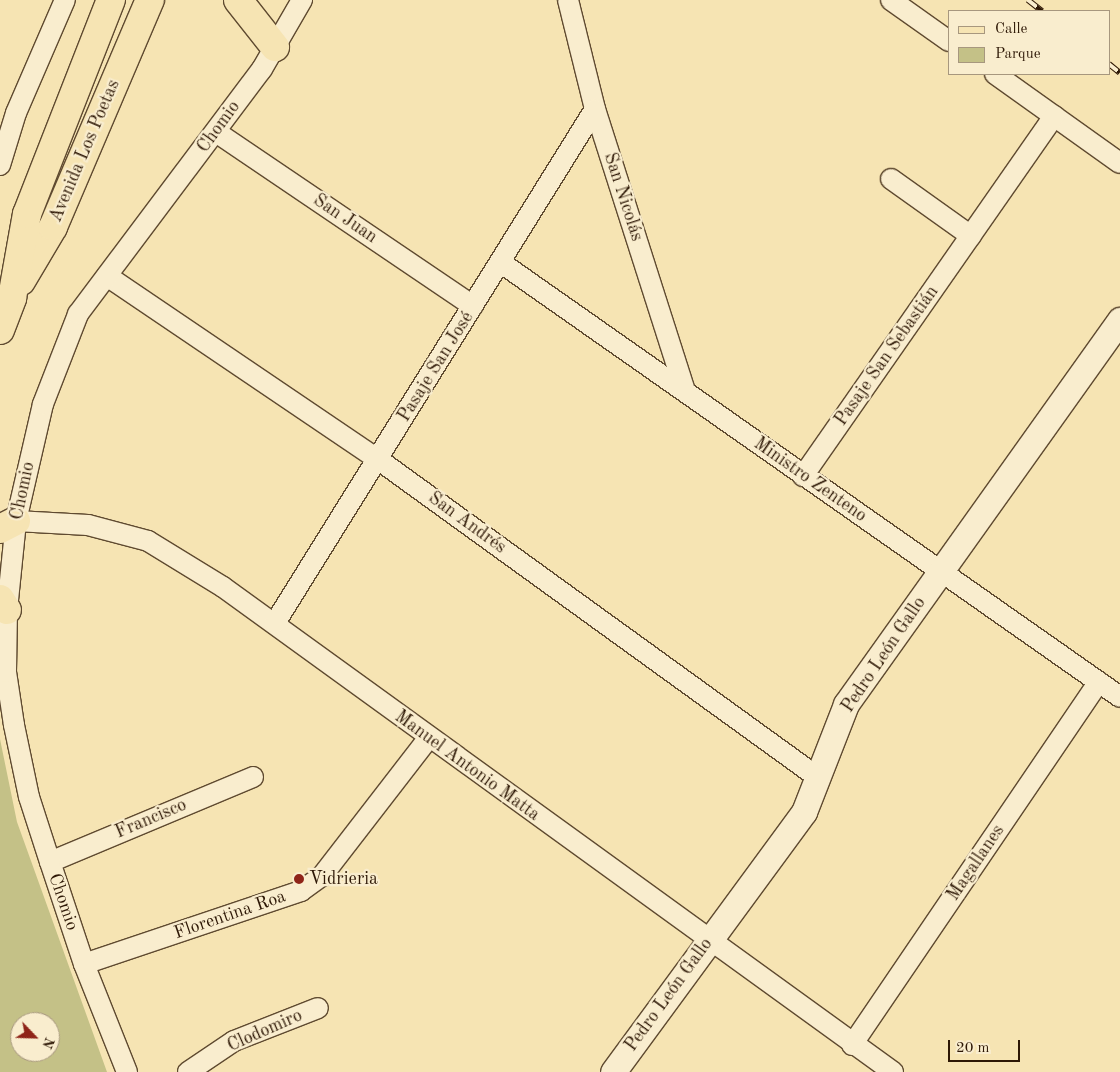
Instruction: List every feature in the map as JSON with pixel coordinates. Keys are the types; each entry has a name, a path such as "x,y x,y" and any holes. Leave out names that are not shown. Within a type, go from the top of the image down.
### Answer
{"main road":[{"path":"81,80 103,0"},
{"name":"Avenida Los Poetas","path":"12,298 27,214 111,0"},
{"name":"Avenida Los Poetas","path":"0,330 12,298 53,227 150,0"},
{"path":"238,0 275,46"}],"street":[{"path":"0,165 16,113 65,0"},
{"name":"Chomio","path":"127,1072 84,964 28,797 6,672 3,605 8,525 43,404 59,356 78,314 216,132 275,46 302,0"},
{"name":"San Nicolás","path":"568,0 595,109 685,391"},
{"path":"891,0 948,40"},
{"path":"996,75 1120,163"},
{"name":"Pasaje San José","path":"275,623 595,109"},
{"name":"Pasaje San Sebastián","path":"803,476 1054,116"},
{"name":"San Juan","path":"216,132 473,306"},
{"path":"891,179 971,236"},
{"name":"Ministro Zenteno","path":"500,262 803,476 1120,696"},
{"name":"San Andrés","path":"107,276 378,460 820,779"},
{"name":"Pedro León Gallo","path":"613,1072 804,812 820,779 846,704 1120,320"},
{"name":"Manuel Antonio Matta","path":"8,525 88,525 148,541 275,623 428,739 852,1045 893,1072"},
{"name":"Magallanes","path":"852,1045 1099,682"},
{"name":"Florentina Roa","path":"84,964 301,890 322,876 428,739"},
{"name":"Francisco","path":"50,862 252,777"},
{"name":"Clodomiro","path":"188,1072 234,1041 318,1008"}],"green space":[{"path":"0,739 17,822 107,1072 0,1072"}],"railway":[{"path":"1028,0 1041,10"},
{"path":"1110,65 1120,73"}],"place":[{"name":"Vidrieria","path":"299,879"}]}
